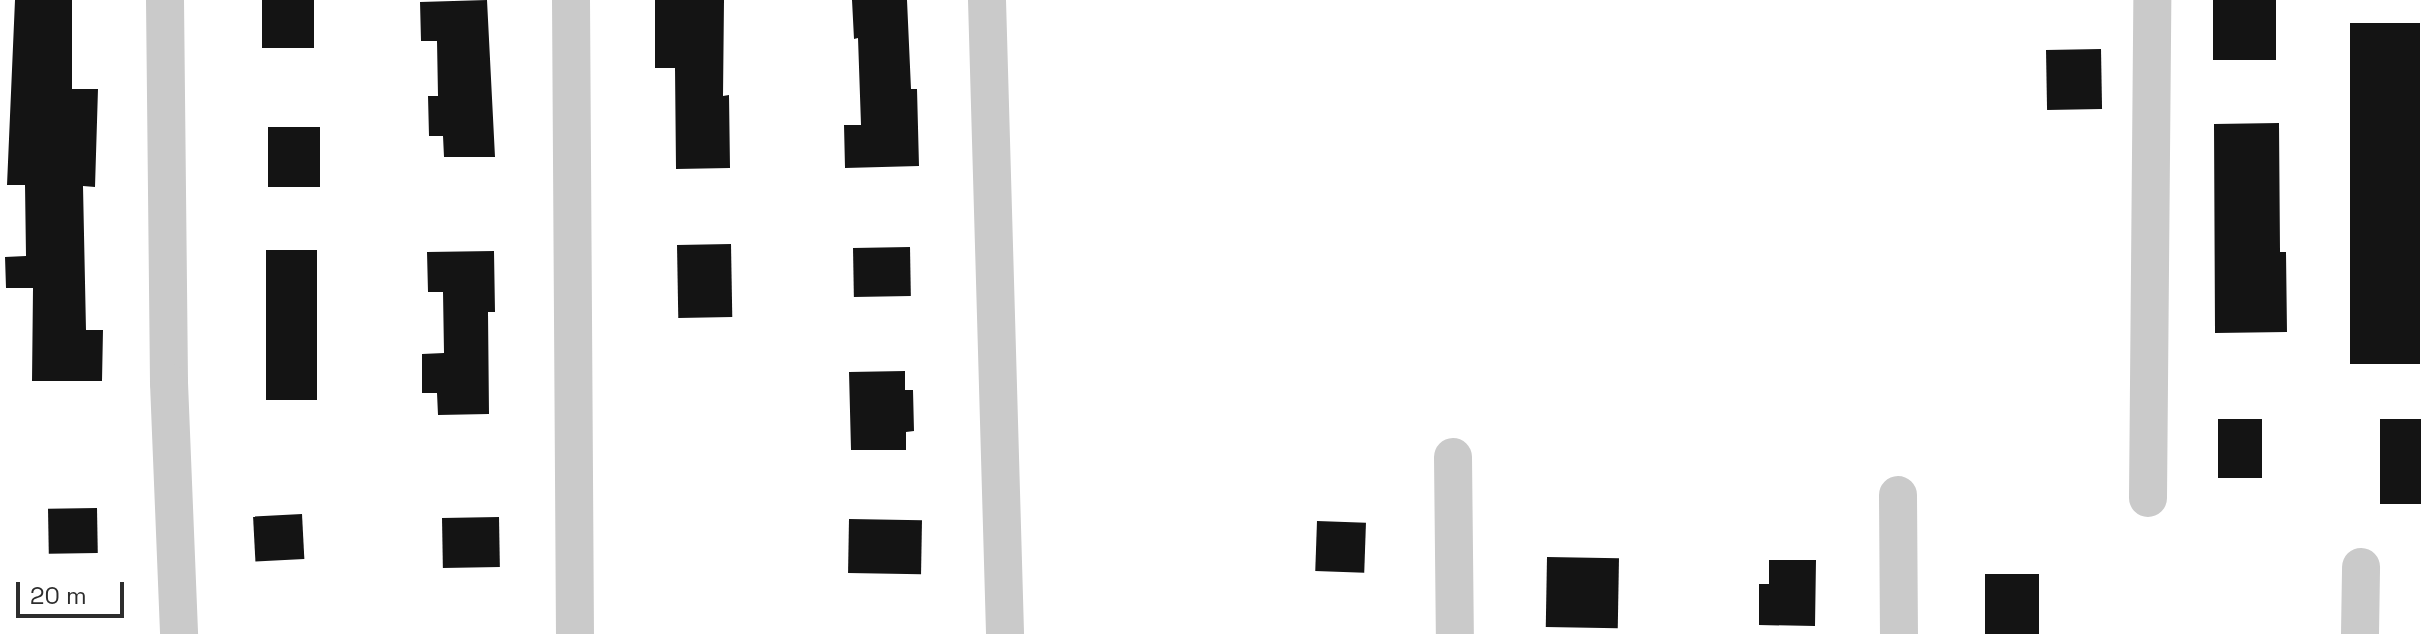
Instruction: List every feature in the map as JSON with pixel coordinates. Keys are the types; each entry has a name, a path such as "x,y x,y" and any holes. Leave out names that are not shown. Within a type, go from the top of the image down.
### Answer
{"street":[{"path":"165,0 169,383 179,634"},
{"path":"571,0 575,634"},
{"path":"987,0 1005,634"},
{"path":"2148,498 2152,0"},
{"path":"1453,457 1455,634"},
{"path":"1898,495 1899,634"},
{"path":"2360,634 2361,567"}],"building":[{"path":"15,0 72,0 72,89 98,89 95,187 83,186 86,330 103,330 102,381 32,381 33,288 6,288 5,257 26,256 25,185 7,185"},
{"path":"262,0 314,0 314,48 262,48"},
{"path":"487,0 495,157 444,157 443,136 429,136 428,96 438,96 437,41 421,41 420,2"},
{"path":"655,0 724,0 723,96 729,95 730,168 676,169 675,68 655,68"},
{"path":"852,0 907,0 911,89 917,89 919,166 845,168 844,125 861,125 858,38 854,39"},
{"path":"2213,0 2276,0 2276,60 2213,60"},
{"path":"2350,23 2420,23 2420,364 2350,364"},
{"path":"2101,49 2102,109 2047,110 2046,50"},
{"path":"2279,123 2280,252 2286,252 2287,332 2215,333 2214,124"},
{"path":"268,127 320,127 320,187 268,187"},
{"path":"731,244 732,317 678,318 677,245"},
{"path":"910,247 911,296 854,297 853,248"},
{"path":"266,250 317,250 317,400 266,400"},
{"path":"494,251 495,312 488,312 489,414 438,415 437,393 422,393 422,354 444,353 443,292 428,292 427,252"},
{"path":"905,371 905,390 913,390 914,431 906,432 906,450 851,450 849,372"},
{"path":"2218,419 2262,419 2262,478 2218,478"},
{"path":"2380,419 2421,419 2421,504 2380,504"},
{"path":"97,508 98,553 49,554 48,509"},
{"path":"302,514 304,559 255,562 253,517"},
{"path":"499,517 500,567 443,568 442,518"},
{"path":"849,519 922,520 921,574 848,573"},
{"path":"1317,521 1366,523 1364,573 1315,571"},
{"path":"1547,557 1619,558 1618,628 1546,627"},
{"path":"1769,560 1816,560 1815,626 1759,625 1759,584 1769,584"},
{"path":"1985,574 2039,574 2039,634 1985,634"}]}
